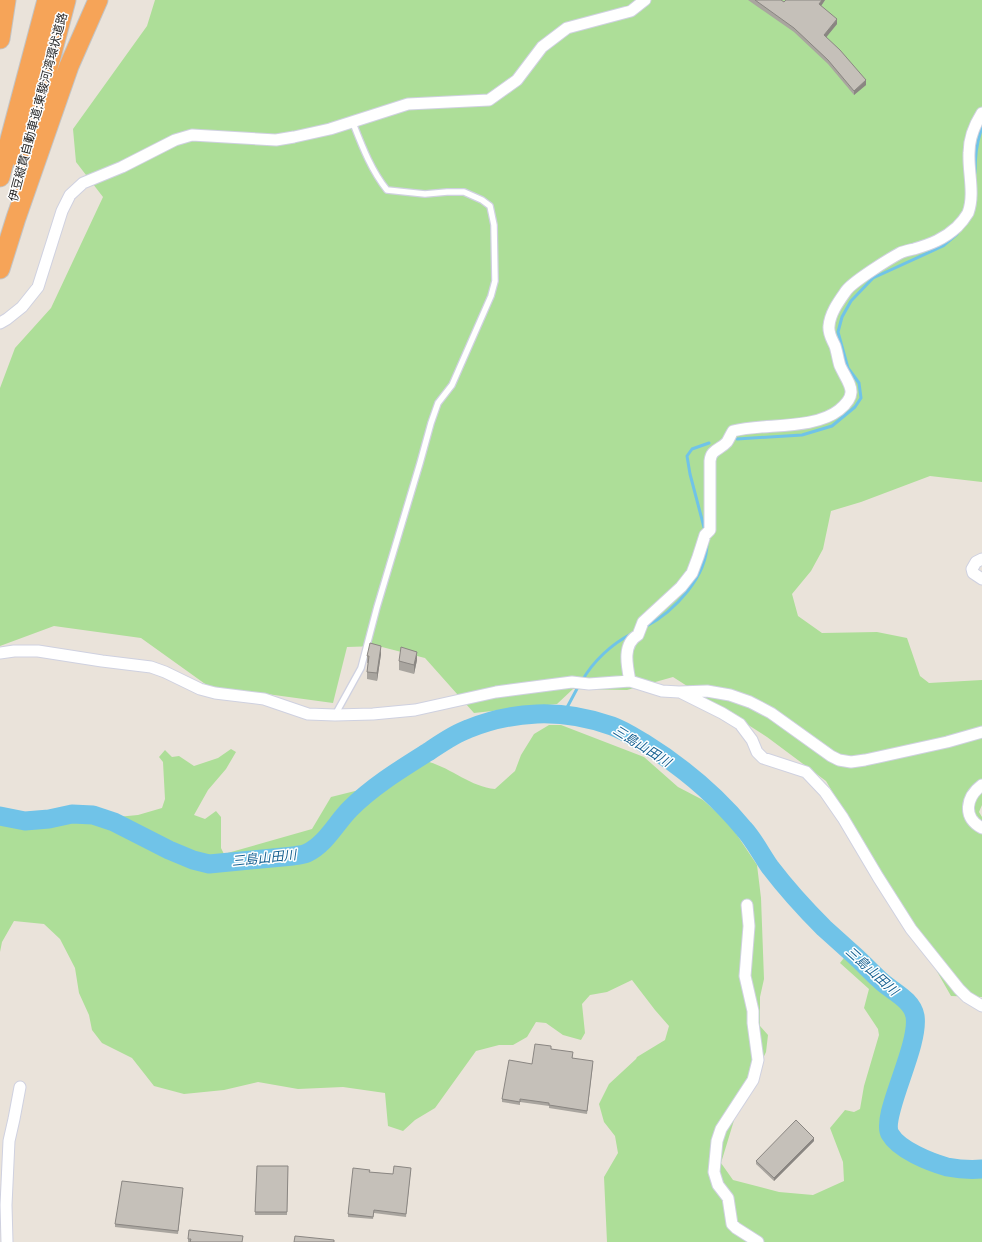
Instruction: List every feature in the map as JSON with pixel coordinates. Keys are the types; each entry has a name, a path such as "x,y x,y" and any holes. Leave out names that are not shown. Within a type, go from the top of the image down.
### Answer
{"highway":[{"path":"0,39 6,0"},
{"name":"伊豆縦貫自動車道;東駿河湾環状道路","path":"0,177 47,0"},
{"name":"伊豆縦貫自動車道;東駿河湾環状道路","path":"0,261 33,120 66,0"},
{"path":"0,269 28,181 69,66 98,0"}],"street":[{"path":"4,321 22,307 38,287 62,211 70,195 83,183 122,167 176,140 192,135 276,140 352,123 408,104 490,100 517,80 542,47 567,28 631,11 645,0"},
{"path":"630,681 626,655 631,644 638,635 643,622 681,587 692,573 707,532 710,456 713,452 726,443 734,431 747,428 809,423 823,419 839,410 850,397 852,390 851,386 840,366 835,347 829,334 829,325 833,312 849,287 856,281 901,253 936,242 950,234 961,223 968,213 970,201 969,152 976,123 982,113"},
{"path":"982,559 976,562 972,569 973,573 982,579"},
{"path":"0,653 14,651 38,651 151,667 200,689 215,693 264,699 308,714 373,714 415,710 496,692 572,682 589,684 630,681 662,691 707,691 730,695 750,702 771,713 831,756 839,760 851,762 939,744 982,732"},
{"path":"679,692 722,713 740,724 752,740 757,752 763,758 806,772 825,792 843,818 911,929 959,989 967,997 982,1006"},
{"path":"982,785 972,795 969,803 969,814 972,821 982,828"},
{"path":"747,905 749,926 745,976 753,1011 753,1023 758,1060 753,1080 721,1129 717,1141 714,1172 718,1185 728,1198 732,1224 758,1242"},
{"path":"7,1242 6,1205 9,1141 20,1087"}],"lane":[{"path":"335,715 361,668 377,607 435,410 438,403 452,385 491,296 495,282 494,225 490,206 482,200 464,192 425,194 387,190 366,157 352,123"}],"green space":[{"path":"155,0 982,0 982,482 930,476 861,502 831,511 823,549 811,571 792,594 798,616 822,633 877,632 907,638 920,676 929,683 982,680 982,805 979,812 982,817 982,997 951,996 826,781 767,737 673,677 627,690 573,689 557,704 474,713 425,658 378,646 347,647 333,703 208,686 141,638 54,626 0,646 0,388 15,348 51,308 103,197 76,162 73,129 147,26"},
{"path":"549,725 561,725 644,757 678,787 703,800 721,816 731,826 757,865 761,898 764,979 760,997 760,1026 768,1035 766,1052 735,1117 721,1163 733,1180 779,1192 813,1195 844,1181 843,1162 830,1128 845,1110 854,1112 860,1109 864,1086 879,1035 878,1029 864,1008 869,989 840,963 847,954 867,975 902,1002 913,1019 888,1099 882,1126 886,1140 905,1156 930,1152 956,1161 982,1165 982,1242 607,1242 604,1177 618,1153 615,1136 604,1122 599,1104 609,1084 637,1057 665,1040 669,1026 632,980 607,992 590,995 582,1004 585,1033 581,1040 563,1035 546,1023 536,1022 527,1037 513,1045 499,1045 476,1051 435,1108 415,1120 403,1131 388,1126 385,1093 343,1087 298,1089 258,1082 224,1090 184,1094 154,1086 132,1058 102,1043 92,1030 89,1015 79,993 75,968 60,939 44,924 14,921 2,942 0,952 0,817 65,822 138,815 162,808 165,799 163,762 159,757 165,750 172,757 179,756 194,766 218,758 231,749 236,752 226,769 208,790 194,815 205,819 216,811 221,817 221,848 224,854 312,829 331,797 391,782 425,761 443,767 468,781 495,789 515,771 521,755 534,734"}],"building":[{"path":"755,0 781,0 784,2 786,0 822,0 819,4 837,19 824,35 840,50 866,80 854,91 828,60 794,28"},
{"path":"370,643 381,646 377,673 367,672 369,656 367,656"},
{"path":"401,647 417,652 414,665 399,661"},
{"path":"535,1044 551,1046 551,1049 573,1052 572,1058 593,1061 587,1111 549,1105 549,1103 520,1099 520,1102 502,1099 509,1060 532,1064"},
{"path":"796,1120 814,1138 774,1178 756,1161"},
{"path":"257,1166 288,1166 287,1212 255,1212"},
{"path":"394,1166 411,1168 406,1214 374,1210 373,1217 348,1214 353,1168 370,1170 369,1172 393,1174"},
{"path":"122,1181 183,1188 178,1231 115,1224"},
{"path":"189,1230 243,1236 242,1242 190,1242 191,1239 188,1239"},
{"path":"295,1236 334,1240 334,1242 294,1242"}],"waterway":[{"path":"975,173 976,150 982,128"},
{"path":"737,439 802,435 832,426 855,407 861,398 859,383 848,368 838,332 842,317 851,301 873,278 943,246 957,234"},
{"path":"705,531 690,474 687,456 692,449 709,443"},
{"path":"645,627 667,612 687,592 702,568 706,555 707,542"},
{"path":"582,681 597,660 617,643 631,634"},
{"path":"563,715 579,685"},
{"name":"三島山田川","path":"0,816 25,821 49,819 72,814 93,815 114,822 169,850 193,860 209,864 302,855 320,844 350,809 378,785 452,736 463,731 502,718 537,714 556,714 575,717 612,726 644,743 671,761 685,771 722,804 748,833 770,867 789,891 824,928 877,977 906,1000 915,1016 915,1029 907,1062 890,1112 888,1125 890,1134 900,1145 916,1155 932,1162 951,1168 982,1169"}]}
